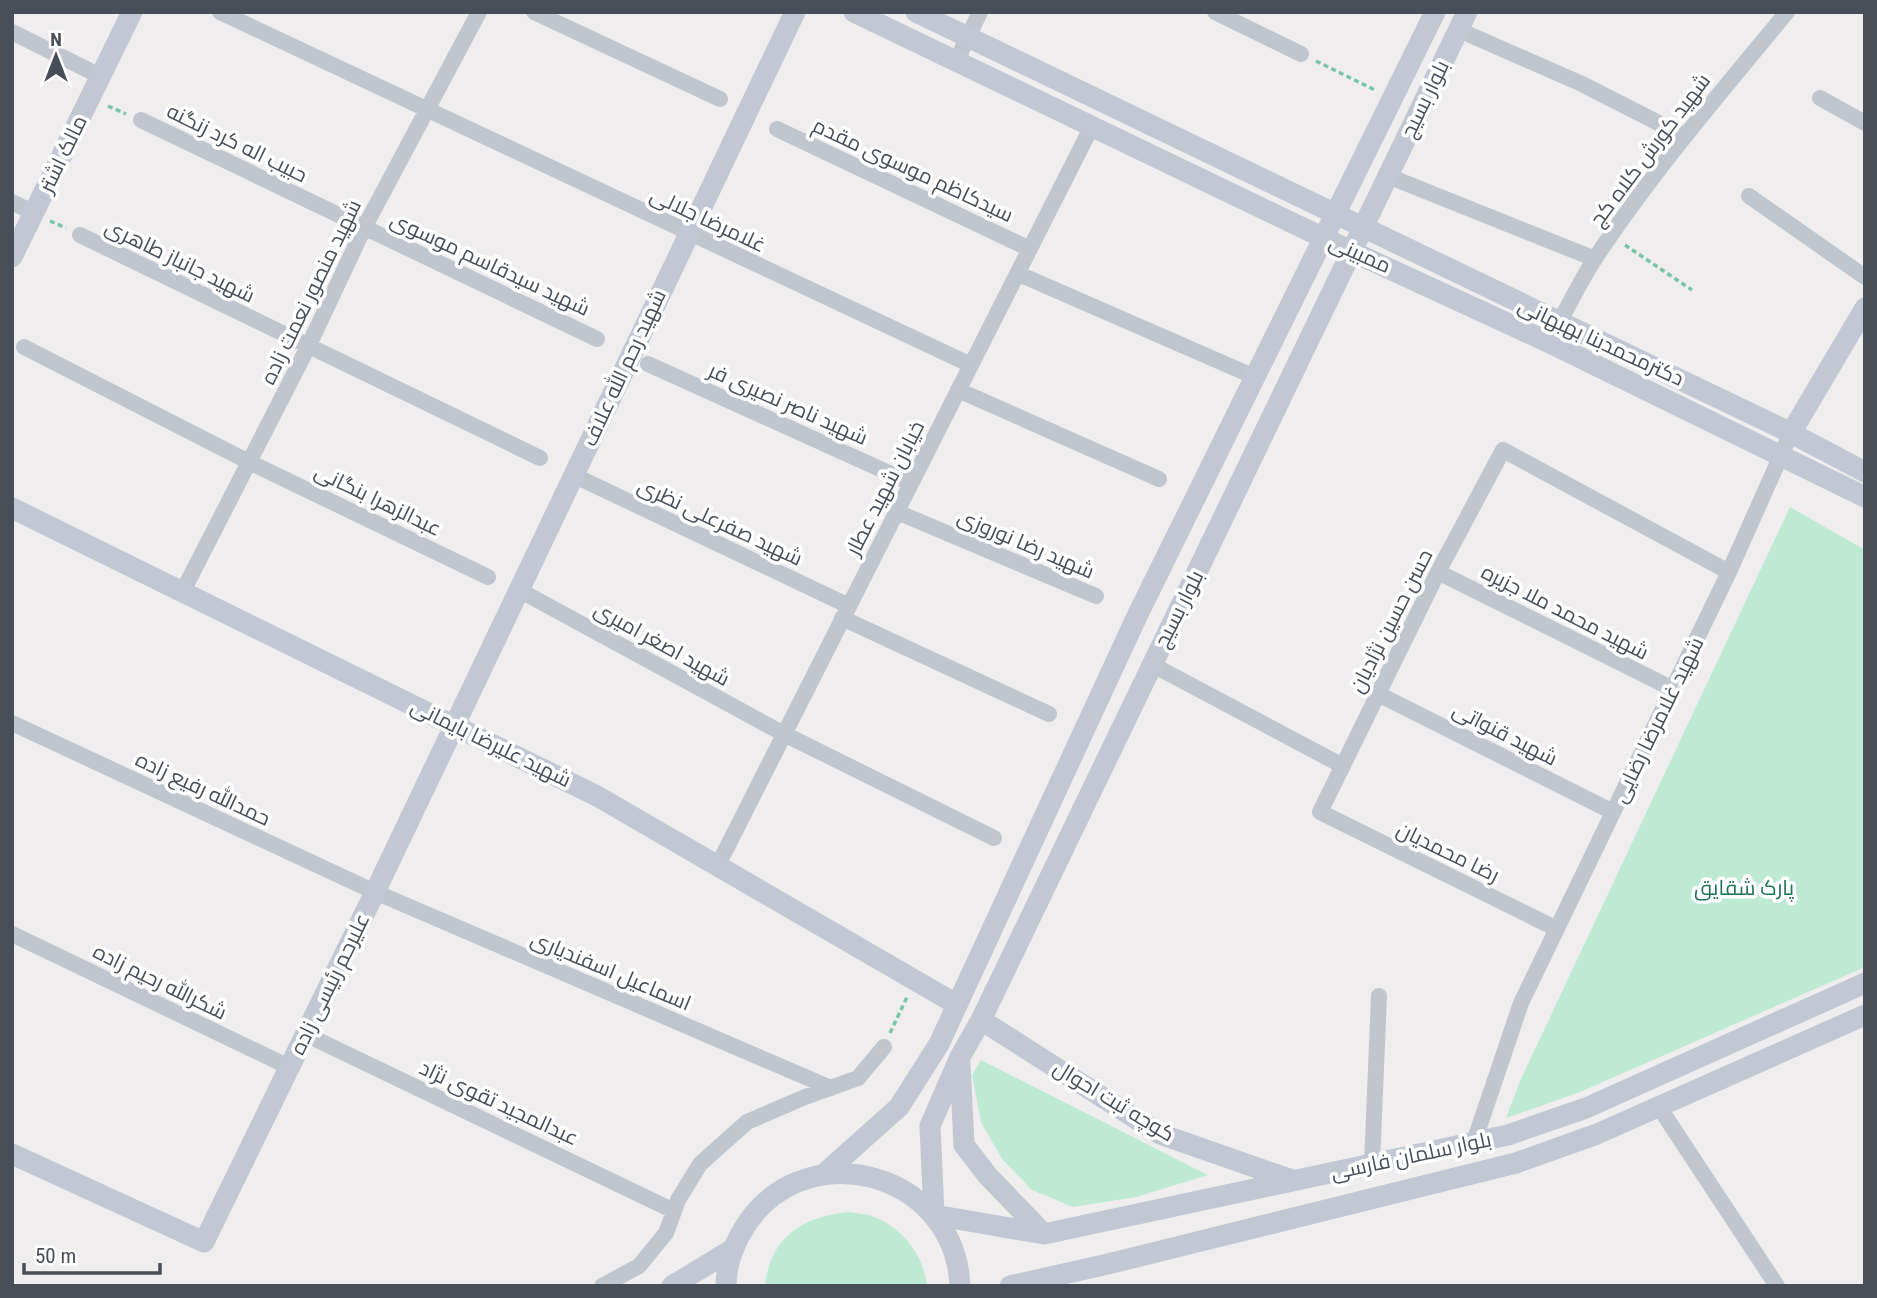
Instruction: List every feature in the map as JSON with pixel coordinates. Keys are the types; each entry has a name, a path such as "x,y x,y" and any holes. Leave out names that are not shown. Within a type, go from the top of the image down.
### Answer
{"street":[{"name":"مالک اشتر","path":"12,257 132,12"},
{"name":"غلامرضا جلالی","path":"220,12 971,365"},
{"name":"شهید منصور نعمت زاده","path":"183,591 308,347 364,228 479,12"},
{"path":"534,12 720,99"},
{"name":"شهید رحم الله علاف","path":"455,726 795,12"},
{"name":"ممبینی","path":"854,12 1091,128 1782,454 1865,497"},
{"name":"ممبینی","path":"916,12 1336,215"},
{"path":"956,62 980,12"},
{"path":"1215,12 1301,54"},
{"name":"بلوار بسیج","path":"824,1174 899,1107 939,1044 1157,577 1435,12"},
{"name":"شهید کورش کلاه کج","path":"1559,323 1595,258 1684,136 1787,12"},
{"path":"1463,21 1684,136"},
{"name":"بلوار بسیج","path":"934,1215 930,1126 960,1057 981,1020 1463,21"},
{"path":"12,32 100,76"},
{"path":"1820,98 1865,122"},
{"name":"حبیب اله کرد زنگنه","path":"141,120 364,228"},
{"name":"خیابان شهید عطار","path":"717,867 1091,128"},
{"name":"سیدکاظم موسوی مقدم","path":"777,129 1030,249"},
{"path":"1388,176 1595,258"},
{"path":"1749,196 1865,277"},
{"path":"12,202 34,213"},
{"name":"دکترمحمدبنا بهبهانی","path":"1336,215 1791,433 1865,472"},
{"name":"شهید سیدقاسم موسوی","path":"364,228 597,339"},
{"name":"شهید جانباز طاهری","path":"80,235 540,458"},
{"path":"1019,274 1255,377"},
{"name":"شهید غلامرضا رضایی","path":"1474,1142 1521,1003 1729,572 1791,433 1865,308"},
{"name":"عبدالزهرا بنگانی","path":"24,347 249,462 488,577"},
{"name":"شهید ناصر نصیری فر","path":"648,364 911,483"},
{"path":"958,390 1159,479"},
{"name":"حسن حسین نژادیان","path":"1320,812 1438,572 1503,450 1729,572"},
{"name":"شهید صفرعلی نظری","path":"573,475 1049,714"},
{"name":"شهید علیرضا بایمانی","path":"12,508 597,796 956,1004"},
{"name":"شهید رضا نوروزی","path":"897,512 1096,596"},
{"name":"شهید محمد ملا جزیره","path":"1438,572 1673,689"},
{"path":"1157,577 1188,593"},
{"name":"شهید اصغر امیری","path":"519,590 784,734 994,838"},
{"path":"1151,664 1343,766"},
{"name":"شهید قنواتی","path":"1378,694 1613,812"},
{"name":"حمدالله رفیع زاده","path":"12,723 375,892"},
{"name":"علیرحم رئیسی زاده","path":"12,1154 204,1242 455,726"},
{"name":"رضا محمدیان","path":"1320,812 1557,929"},
{"name":"اسماعیل اسفندیاری","path":"375,892 831,1087"},
{"name":"شکرالله رحیم زاده","path":"12,934 289,1067"},
{"name":"بلوار سلمان فارسی","path":"934,1215 1044,1234 1508,1135 1586,1108 1865,983"},
{"path":"1372,1164 1379,996"},
{"name":"بلوار سلمان فارسی","path":"1010,1286 1517,1163 1597,1135 1865,1015"},
{"name":"کوچه ثبت احوال","path":"981,1020 1160,1134 1294,1181"},
{"name":"عبدالمجید تقوی نژاد","path":"305,1034 674,1211"},
{"path":"602,1286 639,1266 666,1233 677,1200 700,1164 747,1122 858,1078 884,1047"},
{"path":"960,1057 964,1145 988,1176 1044,1234"},
{"path":"899,1107 913,1123 930,1126"},
{"path":"1659,1107 1777,1286"},
{"path":"726,1286 733,1249 747,1222 768,1200 794,1184 824,1174 854,1173 884,1180 911,1194 934,1215 950,1241 959,1270 960,1286"},
{"path":"672,1286 733,1249"},
{"path":"1102,1286 1108,1264"}],"path":[{"path":"1301,54 1393,99"},
{"name":"حبیب اله کرد زنگنه","path":"90,98 141,120"},
{"name":"شهید جانباز طاهری","path":"34,213 80,235"},
{"path":"1611,236 1692,290"},
{"path":"884,1047 914,981"}],"green space":[{"name":"پارک شقایق","path":"1790,507 1865,550 1865,967 1580,1092 1506,1118 1520,1081"},
{"path":"981,1060 1208,1175 1136,1197 1073,1207 1032,1190 1002,1159 981,1122 972,1075"},
{"path":"850,1212 877,1218 896,1229 917,1254 927,1286 765,1286 774,1254 792,1232 818,1218"}]}
